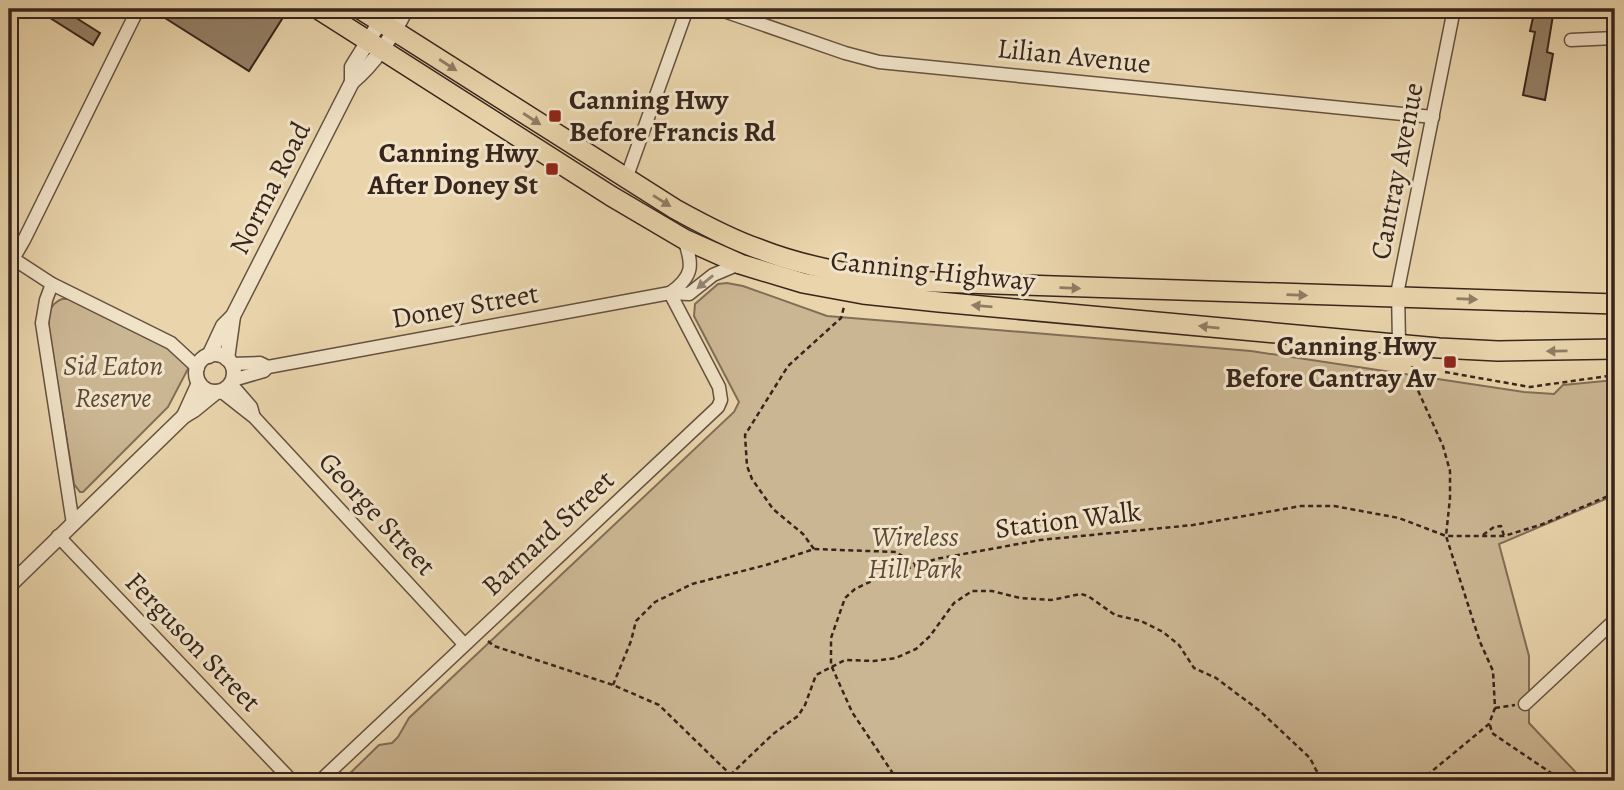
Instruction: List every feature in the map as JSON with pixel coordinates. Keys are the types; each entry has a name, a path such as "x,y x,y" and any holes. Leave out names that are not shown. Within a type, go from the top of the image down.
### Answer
{"highway":[{"name":"Canning Highway","path":"318,9 600,190 684,239 740,264 803,283 863,294 1282,335 1498,351 1615,349"},
{"name":"Canning Highway","path":"360,9 387,20 675,209 758,249 849,274 902,281 1615,304"}],"street":[{"path":"9,586 184,415 225,387 229,361 217,355 204,360 52,284 11,257 24,240 138,9"},
{"name":"Norma Road","path":"204,360 223,326 233,316 352,82 352,67 374,45 387,20 407,9"},
{"path":"626,179 687,9"},
{"name":"Lilian Avenue","path":"718,9 879,62 1433,117"},
{"name":"Cantray Avenue","path":"1399,343 1398,298 1454,9"},
{"path":"1571,40 1615,38"},
{"path":"670,293 682,285 688,275 691,263 684,239"},
{"name":"Doney Street","path":"225,387 268,367 670,293 689,294 713,275 740,264"},
{"path":"52,284 42,323 73,524"},
{"name":"Barnard Street","path":"320,781 718,407 721,400 719,387 670,293"},
{"name":"Norma Road","path":"229,361 233,316"},
{"path":"184,415 198,383 204,360"},
{"name":"Doney Street","path":"229,361 260,363 268,367"},
{"path":"198,383 210,391 225,387"},
{"name":"George Street","path":"225,387 251,407 254,417 464,644"},
{"name":"Ferguson Street","path":"58,536 292,781"},
{"path":"1525,704 1615,620"}],"path":[{"path":"814,549 803,534 773,509 752,479 747,466 746,435 788,366 841,317 844,307"},
{"path":"1412,366 1416,386 1443,446 1450,471 1446,536 1480,642 1493,671 1495,708 1489,724 1420,781"},
{"path":"1445,372 1530,387 1615,375"},
{"path":"1483,535 1494,527 1501,526 1504,536 1543,524 1615,493"},
{"name":"Station Walk","path":"898,781 852,712 831,665 831,638 845,598 855,589 876,579 936,559 1040,540 1193,525 1301,506 1334,506 1399,519 1446,536 1504,536"},
{"path":"613,685 636,621 655,602 692,584 766,565 814,549 896,552 917,565"},
{"path":"724,781 773,734 798,716 816,675 845,660 874,661 896,658 916,649 930,636 954,603 972,591 992,591 1020,598 1051,600 1081,594 1115,615 1141,621 1163,632 1180,646 1194,668 1216,678 1260,711 1310,758 1325,781"},
{"path":"485,639 495,646 613,685 659,705 737,781"},
{"path":"1495,708 1525,704"},
{"path":"1489,724 1492,733 1559,781"}],"green space":[{"name":"Wireless Hill Park","path":"718,284 743,286 827,316 1251,351 1524,392 1554,394 1563,385 1615,380 1615,495 1499,544 1529,656 1529,723 1584,781 342,781 379,745 392,743 409,718 734,412 739,402 694,316 695,304"},
{"name":"Sid Eaton Reserve","path":"62,299 69,299 178,353 190,365 168,407 83,492 74,484 49,331 51,308"}],"building":[{"path":"36,9 62,9 100,33 93,45"},
{"path":"171,9 266,9 282,19 249,71 165,18"},
{"path":"1535,9 1554,9 1547,52 1553,54 1545,100 1523,95 1535,32 1530,31"}],"place":[{"name":"Canning Hwy Before Francis Rd","path":"555,116"},
{"name":"Canning Hwy After Doney St","path":"552,169"},
{"name":"Canning Hwy Before Cantray Av","path":"1450,362"}]}
